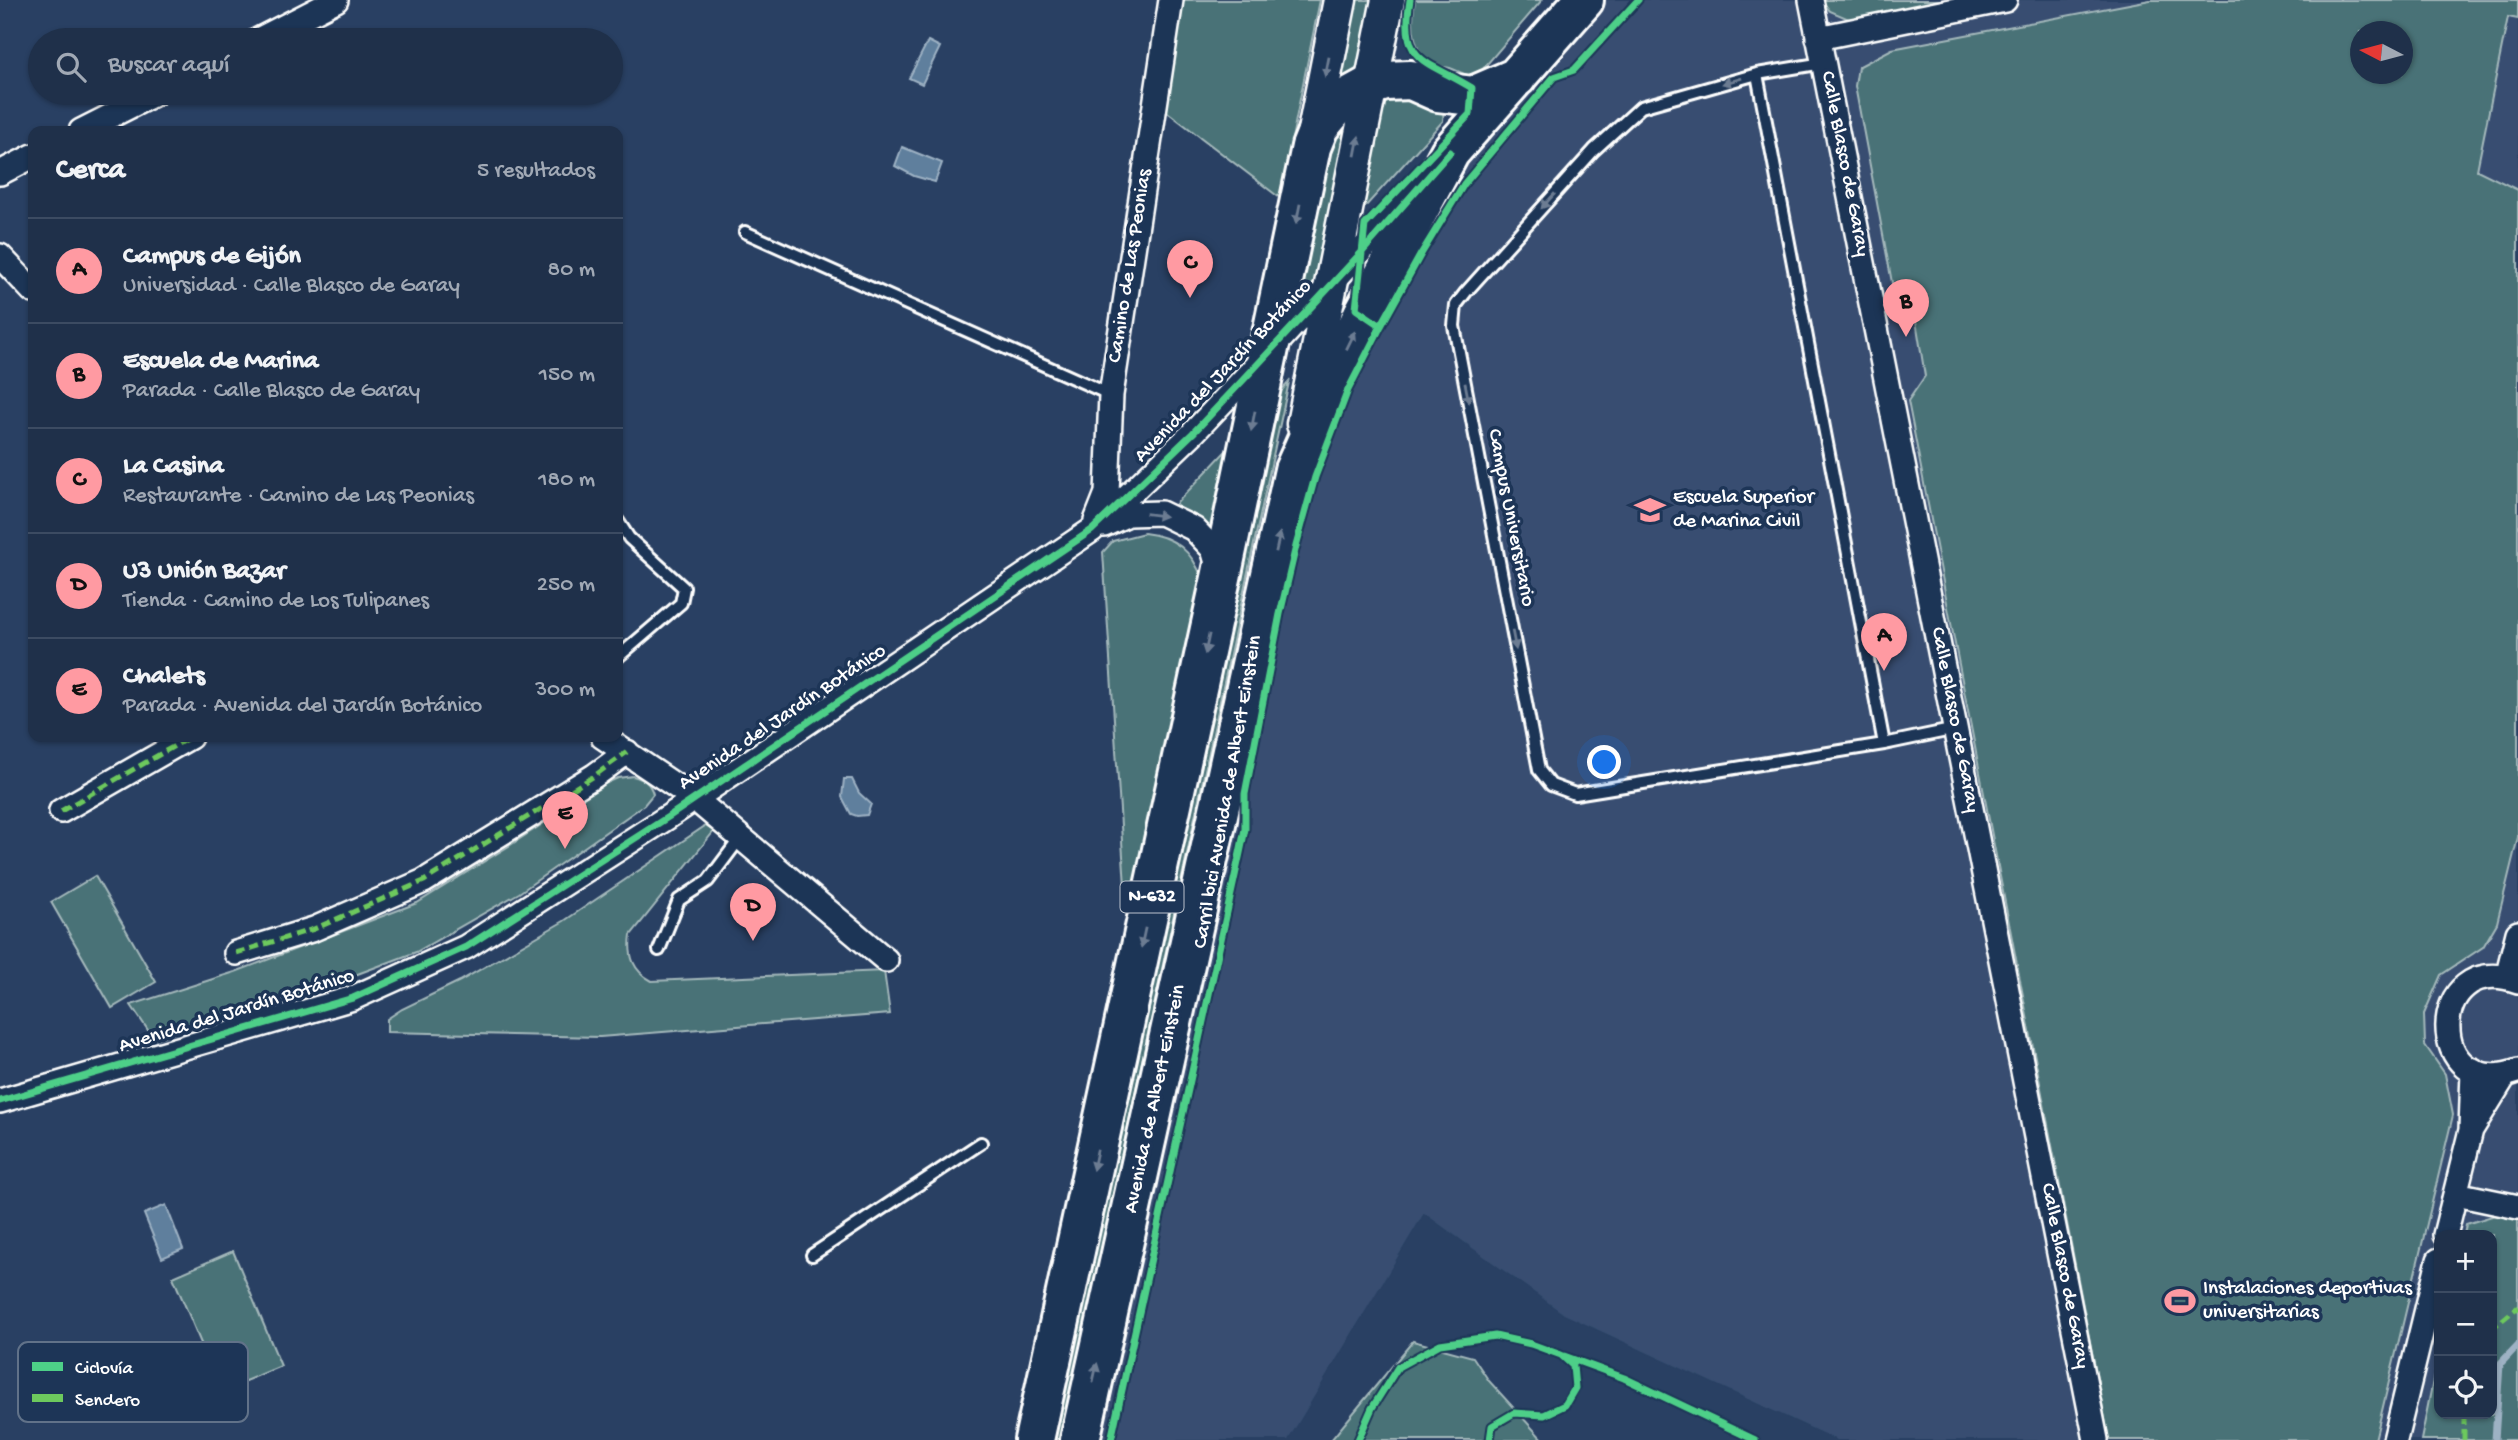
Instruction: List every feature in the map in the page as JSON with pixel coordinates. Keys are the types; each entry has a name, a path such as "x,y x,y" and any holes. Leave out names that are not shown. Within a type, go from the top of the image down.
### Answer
{"highway":[{"name":"Avenida del Jardín Botánico","path":"1450,152 1584,0"},
{"name":"N-632","path":"1034,1440 1221,578 1311,147 1319,127 1340,102 1369,86 1385,81 1411,80 1438,92 1473,96 1517,77"},
{"name":"Avenida de Albert Einstein","path":"1080,1440 1294,470 1363,314 1450,152"}],"street":[{"path":"281,28 336,0"},
{"name":"Camino de Las Peonias","path":"1092,530 1107,493 1111,395 1171,0"},
{"path":"1311,147 1340,0"},
{"name":"Calle Blasco de Garay","path":"1811,0 2096,1440"},
{"path":"1818,38 2005,0"},
{"path":"1387,6 1396,57 1411,80"},
{"name":"Avenida de Albert Einstein","path":"1294,470 1387,6"},
{"path":"92,126 133,105"},
{"name":"Avenida del Jardín Botánico","path":"3,1095 353,998 466,947 695,799 1092,530 1193,433 1331,286 1450,152"},
{"path":"0,173 28,159"},
{"path":"0,256 28,286"},
{"path":"1092,530 1128,514 1161,513 1194,529 1213,549 1221,578"},
{"path":"61,811 181,742"},
{"path":"611,742 695,799 886,960"},
{"path":"236,953 314,929 424,881 594,776 627,752"},
{"path":"2512,1073 2489,1076 2473,1070 2460,1060 2451,1047 2447,1016 2453,1001 2463,989 2476,980 2491,976 2513,979 2518,933"},
{"path":"2446,1230 2471,1130 2473,1070"},
{"path":"2471,1130 2512,1073"},
{"path":"2456,1194 2518,1207"},
{"path":"2395,1440 2434,1280"}],"lane":[{"name":"Campus Universitario","path":"1823,63 1757,74 1641,107 1594,150 1456,305 1454,326 1539,769 1551,785 1575,794 1884,744 1956,729"},
{"path":"1757,74 1884,744"},
{"path":"745,232 1111,395"},
{"path":"623,529 629,538 684,588 681,603 623,653"},
{"path":"659,950 679,900 708,881 741,837"},
{"path":"812,1255 981,1143"}],"shaded area":[{"path":"1584,0 2518,0 2518,1440 1837,1440 1564,1314 1424,1213 1288,1440 1080,1440 1294,470 1450,152"},
{"path":"928,41 940,47 922,84 909,78"},
{"path":"902,147 942,163 935,182 914,176 895,166"},
{"path":"844,779 852,779 859,793 871,804 867,815 851,814 842,797"},
{"path":"166,1205 183,1249 162,1258 144,1214"}],"green space":[{"path":"1178,0 1320,0 1280,198 1161,107"},
{"path":"1340,0 1388,0 1331,286 1267,354"},
{"path":"1415,0 1542,0 1476,77 1439,66 1423,55 1413,29"},
{"path":"1821,0 2005,0 1870,28 1830,11"},
{"path":"2150,0 2518,0 2518,19 2508,17 2477,170 2518,190 2518,837 2497,923 2483,947 2441,975 2424,1014 2425,1045 2445,1074 2453,1115 2375,1440 2109,1440 1908,401 1925,376 1912,296 1893,288 1855,86 1858,67 1892,49"},
{"path":"1380,89 1444,105 1443,121 1355,218"},
{"path":"1289,382 1060,1440 1049,1440 1273,400"},
{"path":"1240,436 1220,537 1172,508"},
{"path":"1144,533 1173,541 1181,547 1193,560 1202,579 1128,932 1103,552 1113,541"},
{"path":"633,776 646,782 652,790 653,794 644,805 519,893 416,952 323,987 154,1039 131,1005 235,972 417,903 602,785 618,778"},
{"path":"705,826 714,831 631,935 631,956 640,973 652,981 884,971 890,1014 600,1037 387,1032 387,1019 402,1009 460,981 564,921"},
{"path":"95,876 156,982 112,1008 51,902"},
{"path":"2518,1208 2518,1440 2421,1440 2434,1376 2434,1419 2497,1419 2497,1230 2465,1230 2466,1224"},
{"path":"233,1251 281,1366 248,1380 248,1342 200,1342 173,1277"},
{"path":"1413,1341 1473,1357 1489,1381 1543,1440 1331,1440"}],"waterway":[{"path":"2495,1440 2500,1364 2518,1345"}],"marked path":[{"path":"61,811 181,742"},
{"path":"236,953 314,929 424,881 594,776 627,752"},
{"path":"2497,1324 2518,1307"},
{"path":"2464,1419 2464,1440"}],"cycle path":[{"path":"1410,0 1408,21 1413,49 1430,65 1472,88 1470,114 1365,225 1356,309 1381,326 1464,184 1554,77 1574,70 1638,0"},
{"path":"0,1101 353,998 466,947 668,817 1092,530 1193,433 1363,251 1450,152"},
{"name":"Carril bici Avenida de Albert Einstein","path":"1111,1440 1245,829 1245,794 1296,546 1315,477 1348,390 1381,326"},
{"path":"1358,1440 1372,1408 1398,1367 1440,1344 1495,1336 1531,1344 1561,1355 1573,1366 1575,1388 1565,1405 1544,1415 1514,1413 1492,1426 1490,1440"},
{"path":"1564,1356 1624,1378 1755,1440"}],"place":[{"name":"La Casina","path":"1190,298"},
{"name":"Escuela de Marina","path":"1906,337"},
{"name":"Escuela Superior de Marina Civil","path":"1650,510"},
{"name":"Campus de Gijón","path":"1884,671"},
{"name":"Chalets","path":"565,849"},
{"name":"U3 Unión Bazar","path":"753,941"},
{"name":"Instalaciones deportivas universitarias","path":"2180,1301"}]}
